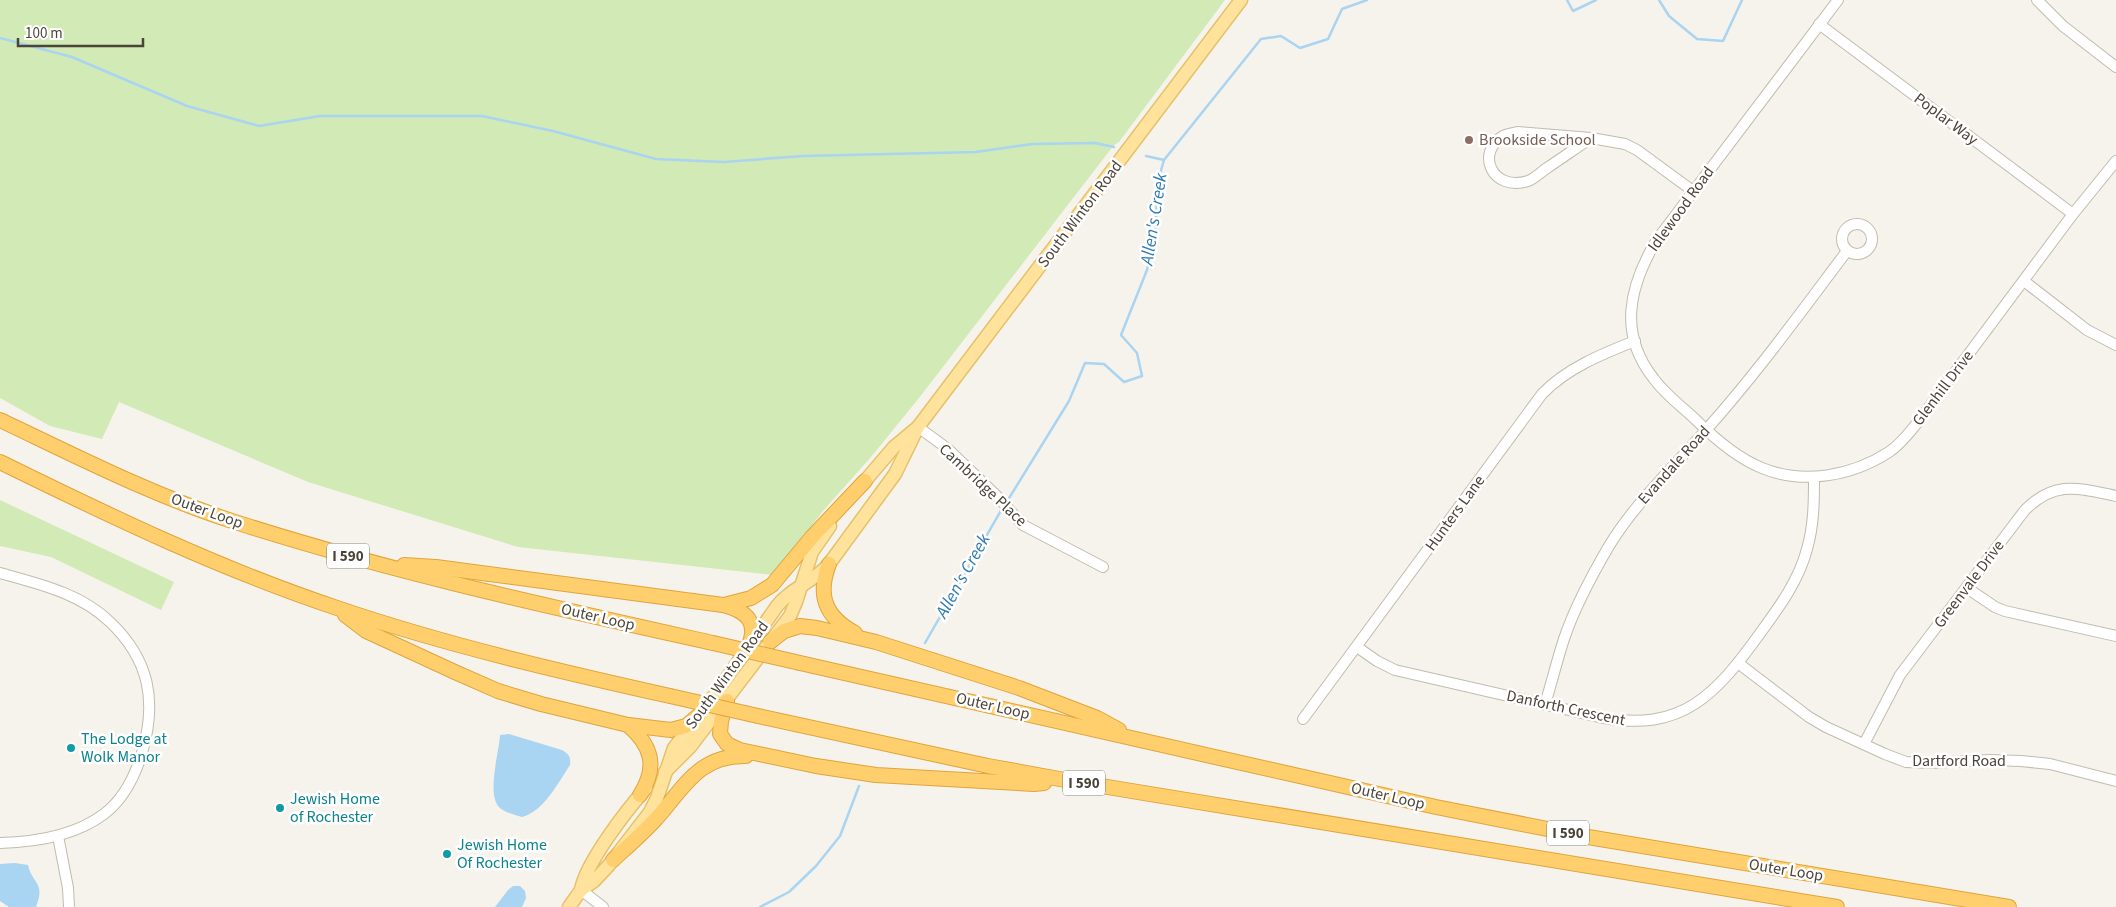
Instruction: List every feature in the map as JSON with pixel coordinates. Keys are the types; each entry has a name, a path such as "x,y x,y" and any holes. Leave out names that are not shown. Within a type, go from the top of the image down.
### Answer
{"highway":[{"name":"Outer Loop","path":"0,420 119,477 221,517 369,563 474,589 1406,801 1542,828 2009,907"},
{"name":"Outer Loop","path":"0,462 136,529 229,569 336,608 439,641 551,669 988,766 1837,907"},
{"path":"723,605 751,598 772,585 807,542 864,481"},
{"path":"369,563 436,567 737,608 749,620 752,632 748,648"},
{"path":"829,564 823,590 830,614 847,628 876,642"},
{"path":"336,608 366,631 477,682 542,704 628,725 675,730 686,726 699,715"},
{"path":"770,642 784,631 800,626 817,628 876,642 1039,696 1097,718 1130,737"},
{"path":"727,701 719,728 722,739 736,749 842,770 892,776 1034,784 1065,780"},
{"path":"628,725 643,740 649,755 649,775 640,795"},
{"path":"613,860 656,819 685,782 701,768 714,761 733,756 770,756"}],"main road":[{"name":"South Winton Road","path":"569,907 581,890 594,881 613,860 654,806 674,748 781,601 819,575 829,564 895,474 918,427 1241,0"},
{"name":"South Winton Road","path":"581,890 585,875 594,860 640,795 688,750 790,616 814,548 864,481 894,447 918,427"}],"street":[{"name":"Idlewood Road","path":"1706,430 1657,383 1645,366 1635,341 1631,307 1638,274 1656,241 1838,0"},
{"path":"2037,0 2063,26 2116,67"},
{"name":"Poplar Way","path":"1819,24 2073,214"},
{"path":"1591,138 1529,180 1512,184 1499,180 1491,169 1489,159 1494,144 1504,135 1518,132 1591,138 1617,142 1637,150 1693,191"},
{"name":"Glenhill Drive","path":"1706,430 1744,459 1760,468 1787,476 1814,477 1859,467 1890,451 1902,441 2073,214 2116,161"},
{"name":"Evandale Road","path":"1545,704 1564,638 1586,588 1628,518 1758,369 1847,251"},
{"path":"2024,281 2087,330 2116,345"},
{"name":"Hunters Lane","path":"1303,719 1542,394 1558,380 1585,362 1635,341"},
{"name":"Cambridge Place","path":"918,427 948,449 997,496 1023,525 1103,567"},
{"name":"Danforth Crescent","path":"1357,647 1377,661 1395,670 1614,720 1650,720 1671,715 1691,706 1709,694 1738,663 1781,604 1801,566 1812,529 1814,477"},
{"name":"Greenvale Drive","path":"1864,744 1900,675 2025,510 2040,496 2066,488 2116,496"},
{"path":"0,573 63,592 98,612 118,631 136,654 149,688 150,714 147,735 138,767 129,785 106,813 86,825 58,836 32,841 0,843"},
{"path":"1967,588 1994,607 2005,612 2116,636"},
{"name":"Dartford Road","path":"1738,663 1809,717 1841,735 1906,762 2021,761 2050,764 2116,781"},
{"path":"58,836 68,888 68,907"},
{"path":"581,890 603,907"}],"green space":[{"path":"0,0 1225,0 1119,142 1114,145 919,398 871,457 823,511 773,575 518,547 308,482 119,402 102,439 50,426 0,398"},
{"path":"0,500 174,582 161,610 51,557 0,546"}],"water":[{"path":"509,734 562,750 570,758 570,765 550,796 537,809 522,817 508,813 500,808 494,794 494,774 500,735"},
{"path":"15,863 28,865 39,888 40,893 36,907 9,907 0,901 0,864"},
{"path":"513,886 520,886 525,891 526,898 522,907 495,907 508,890"}],"waterway":[{"name":"Allen's Creek","path":"1006,503 1069,401 1085,363 1104,364 1124,382 1142,376 1137,353 1121,335 1147,270 1156,231 1157,184 1164,160 1261,39 1281,36 1300,48 1328,39 1342,9 1367,0"},
{"name":"Allen's Creek","path":"1567,0 1573,11 1596,0"},
{"name":"Allen's Creek","path":"1659,0 1669,16 1697,39 1723,41 1742,0"},
{"path":"0,38 72,57 187,106 259,126 320,116 482,116 553,131 656,159 724,162 803,156 976,152 1032,144 1095,143 1114,147"},
{"path":"1146,156 1164,160"},
{"name":"Allen's Creek","path":"925,643 1003,507"},
{"name":"Allen's Creek","path":"760,907 789,892 816,866 840,836 859,786"}],"place":[{"name":"Brookside School","path":"1469,140"},
{"name":"The Lodge at Wolk Manor","path":"71,748"},
{"name":"Jewish Home of Rochester","path":"280,808"},
{"name":"Jewish Home Of Rochester","path":"447,854"}]}
